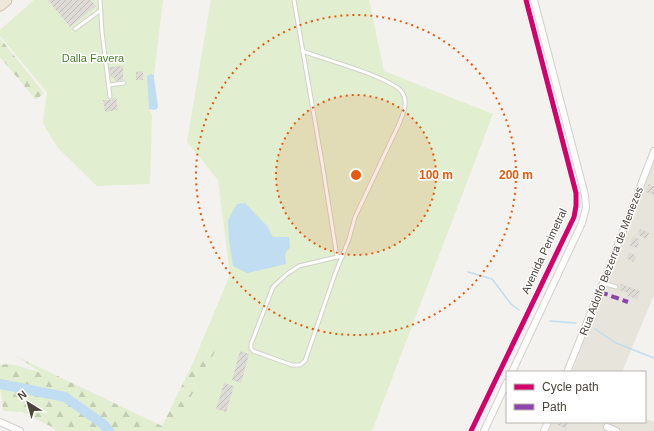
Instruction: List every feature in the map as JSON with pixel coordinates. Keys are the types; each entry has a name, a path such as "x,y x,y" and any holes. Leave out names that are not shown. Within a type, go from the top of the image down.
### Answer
{"highway":[{"path":"0,5 6,0"}],"street":[{"name":"Avenida Perimetral","path":"471,431 574,217 576,206 576,193 526,0"},
{"name":"Avenida Perimetral","path":"512,371 582,223 586,208 586,195 534,0"},
{"name":"Rua Adolfo Bezerra de Menezes","path":"567,371 654,150"},
{"path":"484,431 506,384"},
{"path":"0,422 20,431"},
{"path":"607,427 616,431"}],"lane":[{"path":"100,0 102,32 110,97"},
{"path":"294,0 337,257"},
{"path":"75,29 101,10"},
{"path":"302,51 382,78 395,85 402,92 406,102 399,124 355,217 343,256 335,274 305,361 300,365 292,365 253,352 251,344 273,287 286,274 299,266 343,256"},
{"path":"108,85 124,83"},
{"path":"603,283 616,287"}],"shaded area":[{"path":"654,161 654,295 622,371 572,371"},
{"path":"646,418 654,422 654,431 549,431 552,423 646,423"}],"green space":[{"name":"Dalla Favera","path":"34,0 163,0 154,75 151,74 149,109 152,115 150,184 97,186 57,147 43,123 47,92 0,36 0,30"},
{"path":"211,0 369,0 384,71 493,114 372,431 173,431 209,362 230,327 192,365 230,275 218,180 187,142"},
{"path":"0,38 44,93 36,100 0,57"},
{"path":"231,325 173,431 56,431 52,427 22,412 3,411 0,390 0,365 16,365 42,373 16,356 162,426 192,365"}],"water":[{"path":"151,74 154,75 158,106 157,109 154,110 149,109 147,76"},
{"path":"245,203 267,226 273,237 289,237 290,247 285,254 286,264 247,273 233,266 228,220 237,204"}],"building":[{"path":"48,0 91,0 96,6 70,27"},
{"path":"123,66 123,80 115,81 114,77 111,78 109,67"},
{"path":"143,71 143,80 136,80 136,72"},
{"path":"116,97 118,110 105,112 103,100 111,100"},
{"path":"649,184 654,186 654,195 646,192"},
{"path":"640,229 649,233 646,239 638,235"},
{"path":"633,237 640,239 637,248 630,246"},
{"path":"630,252 636,256 633,262 626,258"},
{"path":"621,284 640,291 637,299 627,296 629,293 619,290"},
{"path":"240,351 249,354 241,383 232,380"},
{"path":"224,383 234,386 226,412 216,409"},
{"path":"554,423 568,423 566,429"}],"waterway":[{"path":"468,272 492,279 511,304 519,310"},
{"path":"550,321 576,323"},
{"path":"595,329 616,343 654,358"},
{"path":"0,384 65,397 103,424 109,431"}],"marked path":[{"path":"600,292 628,302"}],"cycle path":[{"path":"471,431 574,217 576,206 576,193 526,0"}]}
